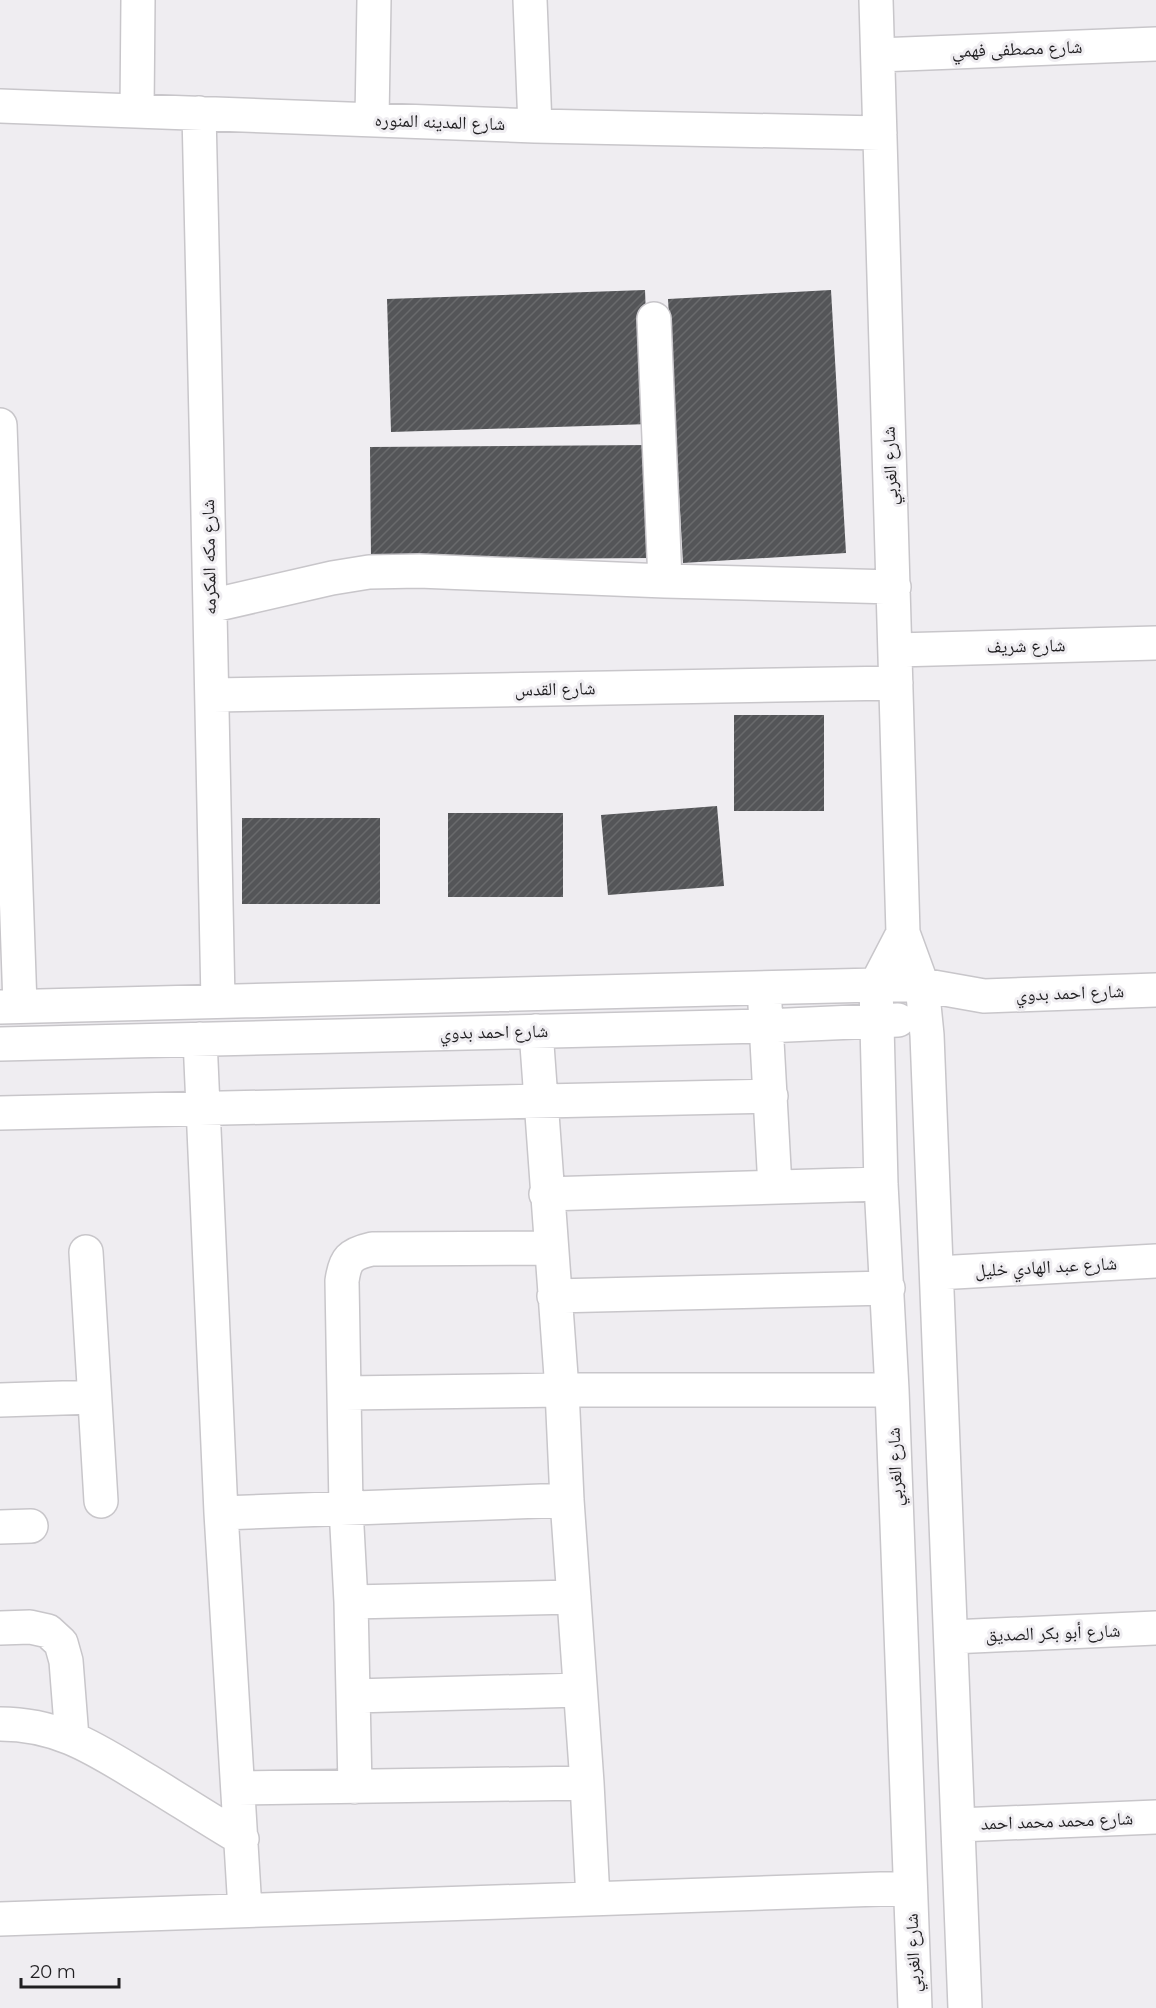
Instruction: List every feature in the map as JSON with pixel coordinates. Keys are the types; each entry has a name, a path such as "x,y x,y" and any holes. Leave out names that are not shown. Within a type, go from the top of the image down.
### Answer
{"street":[{"path":"137,111 138,0"},
{"path":"372,119 374,0"},
{"path":"530,0 535,126"},
{"name":"شارع الغربي","path":"876,0 903,933 922,985 925,1018 965,2008"},
{"name":"شارع مصطفى فهمي","path":"878,55 1156,44"},
{"name":"شارع المدينه المنوره","path":"0,106 535,126 880,134"},
{"name":"شارع مكه المكرمه","path":"199,113 214,695 218,1001"},
{"path":"654,319 665,581"},
{"path":"0,424 10,1006"},
{"path":"210,606 332,578 369,572 419,571 894,587"},
{"name":"شارع شريف","path":"896,650 1156,643"},
{"name":"شارع القدس","path":"214,695 896,683"},
{"name":"شارع الغربي","path":"903,933 876,985 881,1184 888,1288 915,2008"},
{"name":"شارع احمد بدوي","path":"10,1006 876,985 922,985 984,996 1156,990"},
{"path":"764,988 775,1187"},
{"name":"شارع احمد بدوي","path":"0,1044 766,1026 877,1021 925,1018 984,996"},
{"path":"536,1031 593,1899"},
{"path":"200,1039 221,1513 245,1910"},
{"path":"0,1113 771,1096"},
{"path":"546,1194 881,1184"},
{"path":"355,1787 351,1602 346,1508 342,1281 344,1265 356,1253 372,1249 550,1248"},
{"path":"86,1252 101,1501"},
{"name":"شارع عبد الهادي خليل","path":"937,1273 1156,1262"},
{"path":"554,1296 888,1288"},
{"path":"345,1393 561,1390 892,1390"},
{"path":"0,1400 94,1397"},
{"path":"221,1513 567,1500"},
{"path":"351,1602 574,1597"},
{"path":"0,1628 30,1627 48,1631 61,1643 66,1661 72,1738"},
{"name":"شارع أبو بكر الصديق","path":"951,1637 1156,1629"},
{"path":"354,1696 580,1690"},
{"path":"0,1724 25,1724 72,1738 94,1748 242,1839"},
{"path":"238,1788 587,1783"},
{"name":"شارع محمد محمد احمد","path":"958,1825 1156,1817"},
{"path":"0,1919 910,1888"}],"building":[{"path":"645,290 650,424 391,432 387,299"},
{"path":"831,290 846,553 683,563 668,299"},
{"path":"651,445 652,558 371,560 370,447"},
{"path":"734,715 824,715 824,811 734,811"},
{"path":"717,806 724,886 608,895 601,815"},
{"path":"448,813 563,813 563,897 448,897"},
{"path":"242,818 380,818 380,904 242,904"}]}
